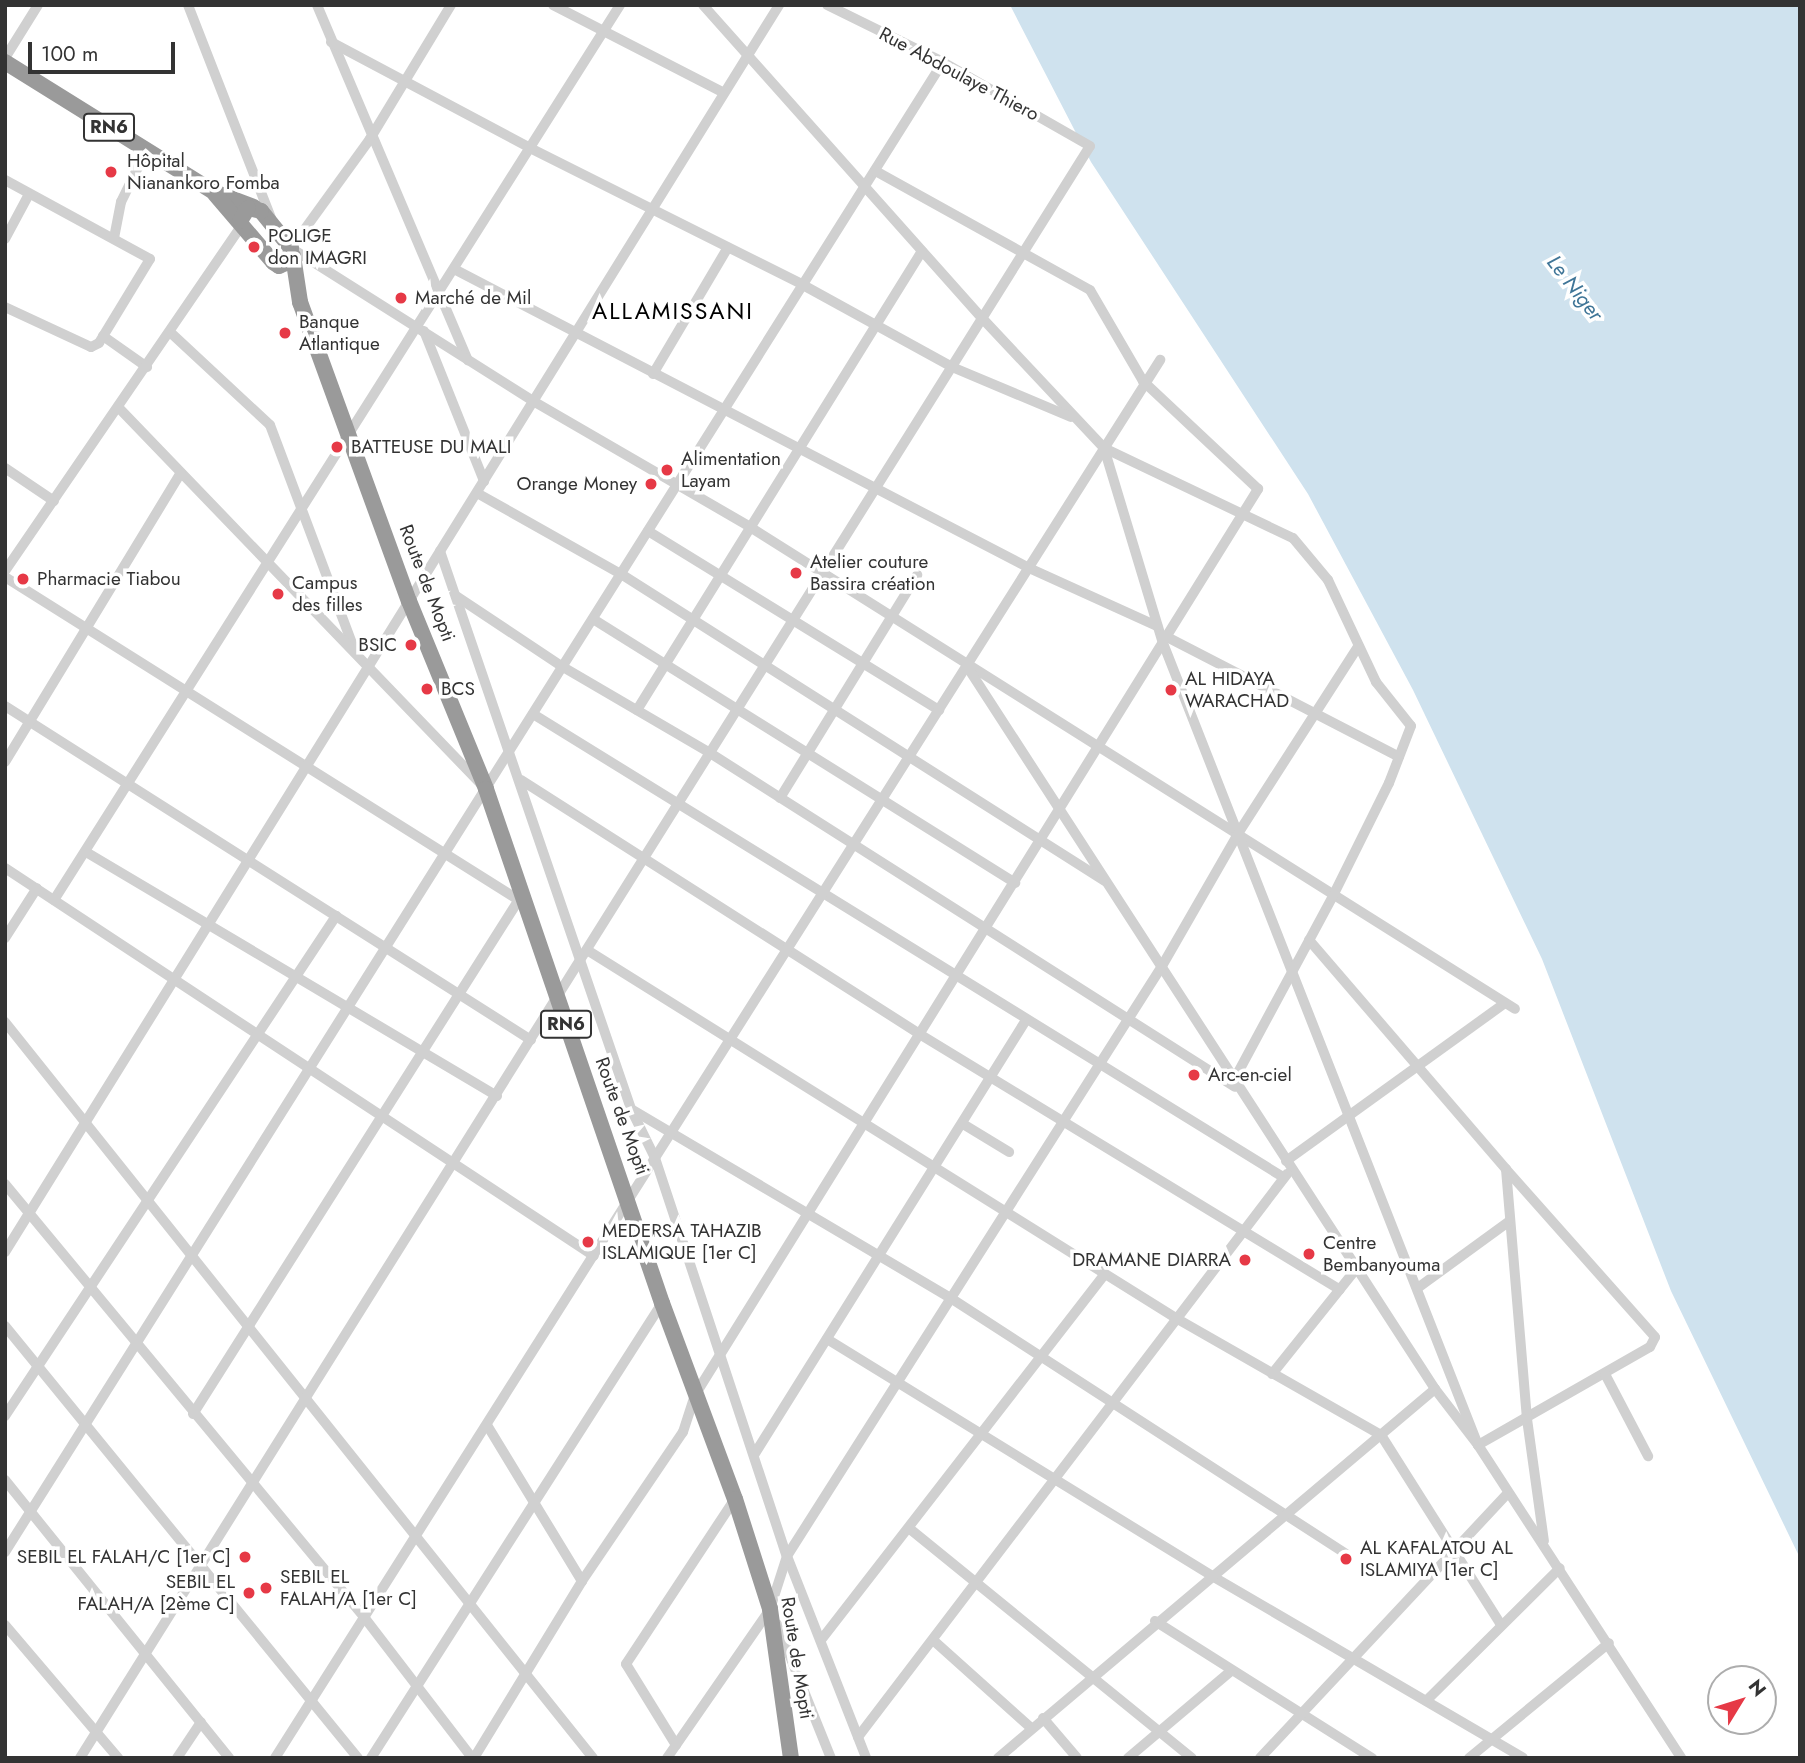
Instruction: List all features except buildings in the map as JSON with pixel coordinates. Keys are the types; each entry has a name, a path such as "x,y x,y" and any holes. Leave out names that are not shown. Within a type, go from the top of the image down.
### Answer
{"highway":[{"name":"RN6","path":"5,60 214,192 254,207"},
{"name":"RN6","path":"214,192 241,223"},
{"path":"241,223 242,211 254,207 275,229 292,252 285,265 273,262"},
{"name":"Route de Mopti","path":"241,223 273,262 300,302"},
{"name":"Route de Mopti","path":"292,252 300,302 409,601 486,789 521,903 629,1199 695,1395 735,1499 770,1609 791,1758"}],"street":[{"path":"5,60 38,5"},
{"path":"188,5 275,229"},
{"path":"317,5 370,139 440,290 468,360"},
{"path":"451,5 370,139 292,252 421,329 533,401 750,527 1098,749 1239,832 1333,896 1516,1009"},
{"path":"553,5 724,93"},
{"path":"54,900 303,506 421,329 440,290 620,5"},
{"path":"703,5 982,318 1104,447 1242,516 1293,538 1312,556 1328,580 1357,648 1376,682 1411,726 1333,896 1234,1080"},
{"path":"5,1252 779,5"},
{"name":"Rue Abdoulaye Thiero","path":"827,5 943,62 1090,146 1020,252"},
{"path":"331,42 530,148 803,285 952,367 1076,419"},
{"path":"5,1552 943,62"},
{"path":"114,238 121,202 146,151"},
{"path":"5,1184 252,1486 364,1617 416,1688 473,1758 582,1581 683,1432 695,1395 1016,883 1258,489 1143,381 1090,290 875,171"},
{"path":"5,180 28,196 114,238 150,259 99,343 83,346 5,307"},
{"path":"5,239 28,196"},
{"path":"193,1414 459,994 521,903 444,857 5,574 118,407 172,333 241,223"},
{"path":"228,247 257,244"},
{"path":"653,374 728,247"},
{"path":"637,710 922,251"},
{"path":"80,1758 497,1096 952,367 1020,252"},
{"path":"454,269 1028,568 1157,626"},
{"path":"421,329 484,481"},
{"path":"172,333 270,425 303,506 354,649"},
{"path":"103,336 147,367"},
{"path":"275,1758 967,666 1143,381 1160,360"},
{"path":"118,407 268,563 370,664 486,789"},
{"path":"1104,447 1157,626 1165,640 1419,1287 1478,1445"},
{"path":"5,468 54,501"},
{"path":"5,762 89,630 181,473"},
{"path":"477,493 621,574 694,619 1043,838 1109,884"},
{"path":"648,531 939,710"},
{"path":"440,551 584,954 631,1109 655,1158 786,1556 866,1758"},
{"path":"780,798 917,575"},
{"path":"456,596 563,667 710,754 1240,1090"},
{"path":"593,620 1016,883"},
{"path":"1165,640 1399,757"},
{"path":"667,1758 770,1609 786,1556 1003,1210 1100,1065 1162,966 1239,832 1357,648"},
{"path":"967,666 1061,807 1234,1080 1287,1169 1435,1389 1478,1445 1507,1494 1545,1545 1681,1758"},
{"path":"5,706 531,1040"},
{"path":"533,714 955,978 1100,1065 1287,1169"},
{"path":"521,780 920,1035 1240,1233 1340,1290"},
{"path":"86,852 497,1096"},
{"path":"5,868 594,1256"},
{"path":"5,938 37,888"},
{"path":"5,1416 336,916"},
{"path":"1309,940 1655,1337 1650,1347 1478,1445"},
{"path":"584,954 731,1039 1174,1317 1381,1435 1501,1625"},
{"path":"858,1737 1287,1169 1350,1113 1505,1003"},
{"path":"754,1455 993,1079 1026,1020"},
{"path":"5,1022 306,1400 417,1533 469,1604 593,1758"},
{"path":"631,1109 811,1211 1289,1513 1345,1553"},
{"path":"963,1124 1009,1152"},
{"path":"1506,1169 1508,1222 1527,1419 1545,1545"},
{"path":"1419,1287 1508,1222"},
{"path":"1272,1374 1356,1269"},
{"path":"821,1640 910,1529 1105,1274"},
{"path":"372,1758 662,1303"},
{"path":"5,1326 358,1758"},
{"path":"827,1339 898,1380 1212,1577 1356,1657 1523,1758"},
{"path":"1605,1374 1648,1456"},
{"path":"998,1758 1012,1754 1030,1727 1435,1389"},
{"path":"486,1425 582,1581"},
{"path":"5,1480 229,1758"},
{"path":"1260,1758 1456,1552 1507,1494"},
{"path":"676,1745 626,1664 735,1499"},
{"path":"910,1529 977,1580 1192,1758"},
{"path":"1427,1700 1560,1568"},
{"path":"770,1609 831,1758"},
{"path":"1155,1620 1231,1671 1372,1758"},
{"path":"5,1625 118,1758"},
{"path":"933,1640 1030,1727"},
{"path":"1469,1758 1609,1643"},
{"path":"1128,1758 1231,1671"},
{"path":"1042,1718 1077,1758"},
{"path":"177,1758 201,1722"}],"water":[{"name":"Le Niger","path":"1010,5 1800,5 1800,1558 1671,1291 1542,959 1413,690 1308,494 1091,162"}],"place":[{"name":"Hôpital Nianankoro Fomba","path":"111,172"},
{"name":"POLIGE don IMAGRI","path":"254,247"},
{"name":"Marché de Mil","path":"401,298"},
{"name":"Banque Atlantique","path":"285,333"},
{"name":"BATTEUSE DU MALI","path":"337,447"},
{"name":"Alimentation Layam","path":"667,470"},
{"name":"Orange Money","path":"651,484"},
{"name":"Atelier couture Bassira création","path":"796,573"},
{"name":"Pharmacie Tiabou","path":"23,579"},
{"name":"Campus des filles","path":"278,594"},
{"name":"BSIC","path":"411,645"},
{"name":"BCS","path":"427,689"},
{"name":"AL HIDAYA WARACHAD","path":"1171,690"},
{"name":"Arc-en-ciel","path":"1194,1075"},
{"name":"MEDERSA TAHAZIB ISLAMIQUE [1er C]","path":"588,1242"},
{"name":"Centre Bembanyouma","path":"1309,1254"},
{"name":"DRAMANE DIARRA","path":"1245,1260"},
{"name":"SEBIL EL FALAH/C [1er C]","path":"245,1557"},
{"name":"AL KAFALATOU AL ISLAMIYA [1er C]","path":"1346,1559"},
{"name":"SEBIL EL FALAH/A [1er C]","path":"266,1588"},
{"name":"SEBIL EL FALAH/A [2ème C]","path":"249,1593"}],"district":[{"name":"ALLAMISSANI","path":"673,311"}]}
